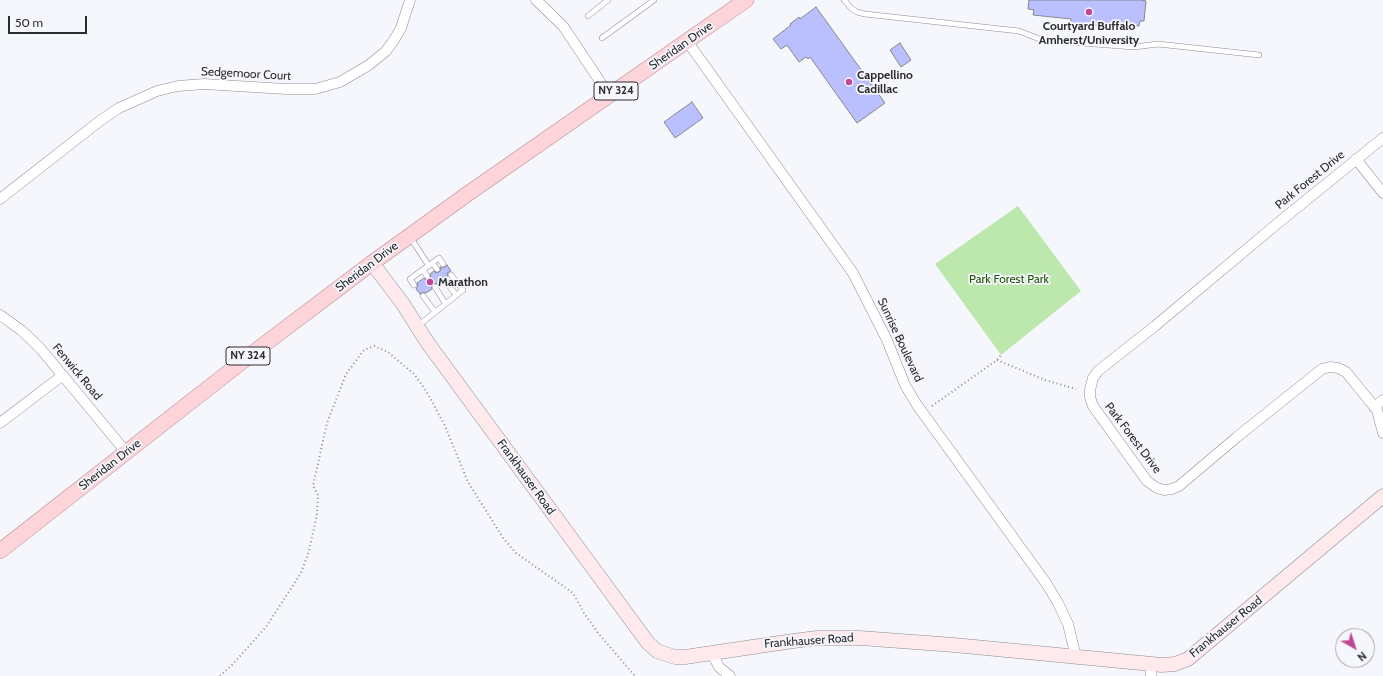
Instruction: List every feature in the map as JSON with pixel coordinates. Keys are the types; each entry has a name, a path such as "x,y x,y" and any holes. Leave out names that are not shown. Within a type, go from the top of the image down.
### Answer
{"main road":[{"name":"Sheridan Drive","path":"0,551 262,346 372,263 466,195 746,0"}],"street":[{"name":"Sedgemoor Court","path":"0,199 101,120 119,108 157,91 178,86 204,84 286,89 315,89 340,82 369,65 386,51 401,28 410,0"},
{"path":"536,0 563,26 610,95"},
{"name":"Sunrise Boulevard","path":"687,41 853,273 887,340 905,385 940,439 1046,583 1068,624 1076,656"},
{"name":"Park Forest Drive","path":"1383,138 1278,223 1155,326 1098,371 1093,378 1090,390 1090,397 1093,406 1147,481 1157,488 1164,490 1179,486 1243,432 1322,369 1330,367 1338,368 1346,372 1377,410 1383,433"},
{"path":"1356,160 1383,193"},
{"name":"Frankhauser Road","path":"372,263 403,304 416,327 648,643 662,653 675,657 817,638 860,638 1076,656 1151,670 1172,665 1188,658 1383,496"},
{"name":"Fenwick Road","path":"0,315 21,330 40,348 126,452"},
{"path":"0,424 63,375"},
{"path":"1374,407 1383,400"},
{"path":"712,653 719,666 730,676"}],"lane":[{"path":"588,16 608,0"},
{"path":"602,38 654,0"},
{"path":"844,0 852,9 865,14 1018,31 1042,40 1134,47 1158,44 1259,55"},
{"path":"410,236 431,264 437,269"},
{"path":"414,285 410,279 439,258 443,264"},
{"path":"423,270 427,276"},
{"path":"416,327 462,290 451,275"},
{"path":"445,280 456,295"},
{"path":"435,287 445,303"},
{"path":"423,296 435,312"}],"path":[{"path":"220,676 233,664 266,627 301,574 309,551 317,514 318,495 313,486 327,423 346,374 364,350 374,346 388,352 414,375 428,394 445,426 468,482 503,538 516,553 573,593 584,613 598,633 634,676"},
{"path":"932,406 997,360 1001,355"},
{"path":"997,360 1045,380 1076,389"}],"green space":[{"name":"Park Forest Park","path":"1018,206 1081,291 1001,355 935,264"}],"building":[{"name":"Courtyard Buffalo Amherst/University","path":"1029,0 1146,1 1144,21 1140,21 1139,26 1101,22 1100,26 1071,23 1071,19 1033,15 1034,10 1028,9"},
{"name":"Cappellino Cadillac","path":"816,7 885,103 857,123 810,57 808,59 806,57 799,62 787,45 781,49 773,39 799,17 800,19"},
{"path":"900,43 911,60 901,67 890,50"},
{"path":"692,102 703,118 675,138 664,122"},
{"name":"Marathon","path":"447,265 451,271 447,273 448,277 443,277 441,279 442,282 438,284 433,283 431,285 432,289 426,293 423,292 420,294 416,289 418,286 417,283 424,278 429,280 431,277 430,274 434,271 436,273 439,272 441,270 440,267 444,268"}],"place":[{"name":"Courtyard Buffalo Amherst/University","path":"1089,12"},
{"name":"Cappellino Cadillac","path":"849,82"},
{"name":"Marathon","path":"430,282"}]}
